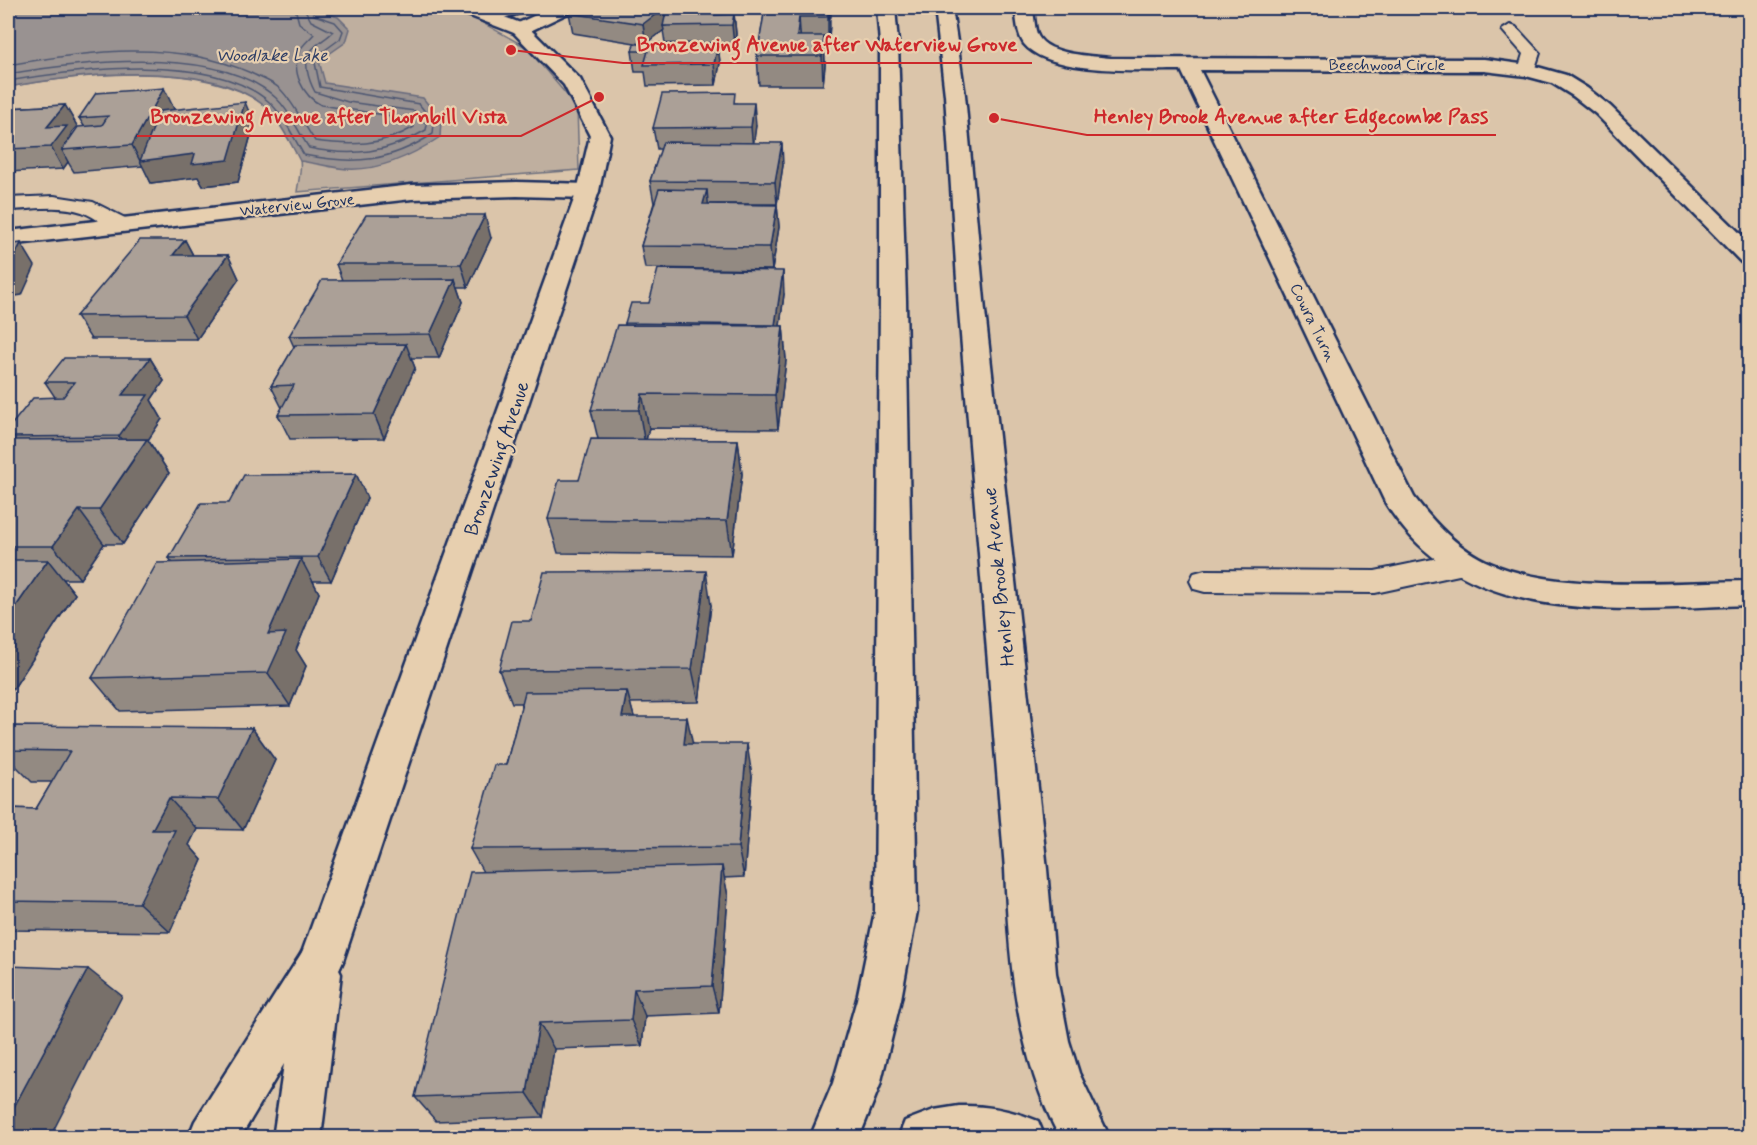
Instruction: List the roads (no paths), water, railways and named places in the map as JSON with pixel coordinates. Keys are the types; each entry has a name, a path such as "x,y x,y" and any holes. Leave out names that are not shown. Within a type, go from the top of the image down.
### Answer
{"street":[{"path":"498,15 564,8"},
{"path":"834,1137 856,1085 879,999 896,910 893,300 889,43 886,8"},
{"name":"Henley Brook Avenue","path":"943,8 955,94 972,310 1026,869 1030,960 1044,1035 1067,1107 1086,1137"},
{"name":"Beechwood Circle","path":"1024,8 1031,40 1043,50 1072,59 1111,64 1484,65 1527,70 1559,79 1603,110 1749,257"},
{"name":"Bronzewing Avenue","path":"297,1137 321,961 588,191 600,135 573,83 498,15"},
{"name":"Cowra Turn","path":"1188,64 1401,502 1415,524 1433,542 1462,564 1502,581 1542,592 1592,595 1749,593"},
{"name":"Waterview Grove","path":"8,238 412,192 517,189 588,191"},
{"path":"1721,229 1749,229"},
{"name":"Bronzewing Avenue","path":"212,1137 321,961"},
{"path":"922,1137 945,1131 1005,1132 1021,1137"}],"lane":[{"path":"1510,30 1532,52 1527,70"},
{"path":"8,204 54,202 86,206 122,224"},
{"path":"1205,581 1376,582 1462,564"}],"water":[{"name":"Woodlake Lake","path":"312,8 338,17 350,29 346,42 319,61 325,83 423,98 441,121 440,137 408,156 384,164 360,169 341,168 300,161 279,123 262,104 237,90 208,80 174,75 103,75 8,87 8,9"}],"place":[{"name":"Bronzewing Avenue after Waterview Grove","path":"511,50"},
{"name":"Bronzewing Avenue after Thornbill Vista","path":"599,97"},
{"name":"Henley Brook Avenue after Edgecombe Pass","path":"994,118"}]}
